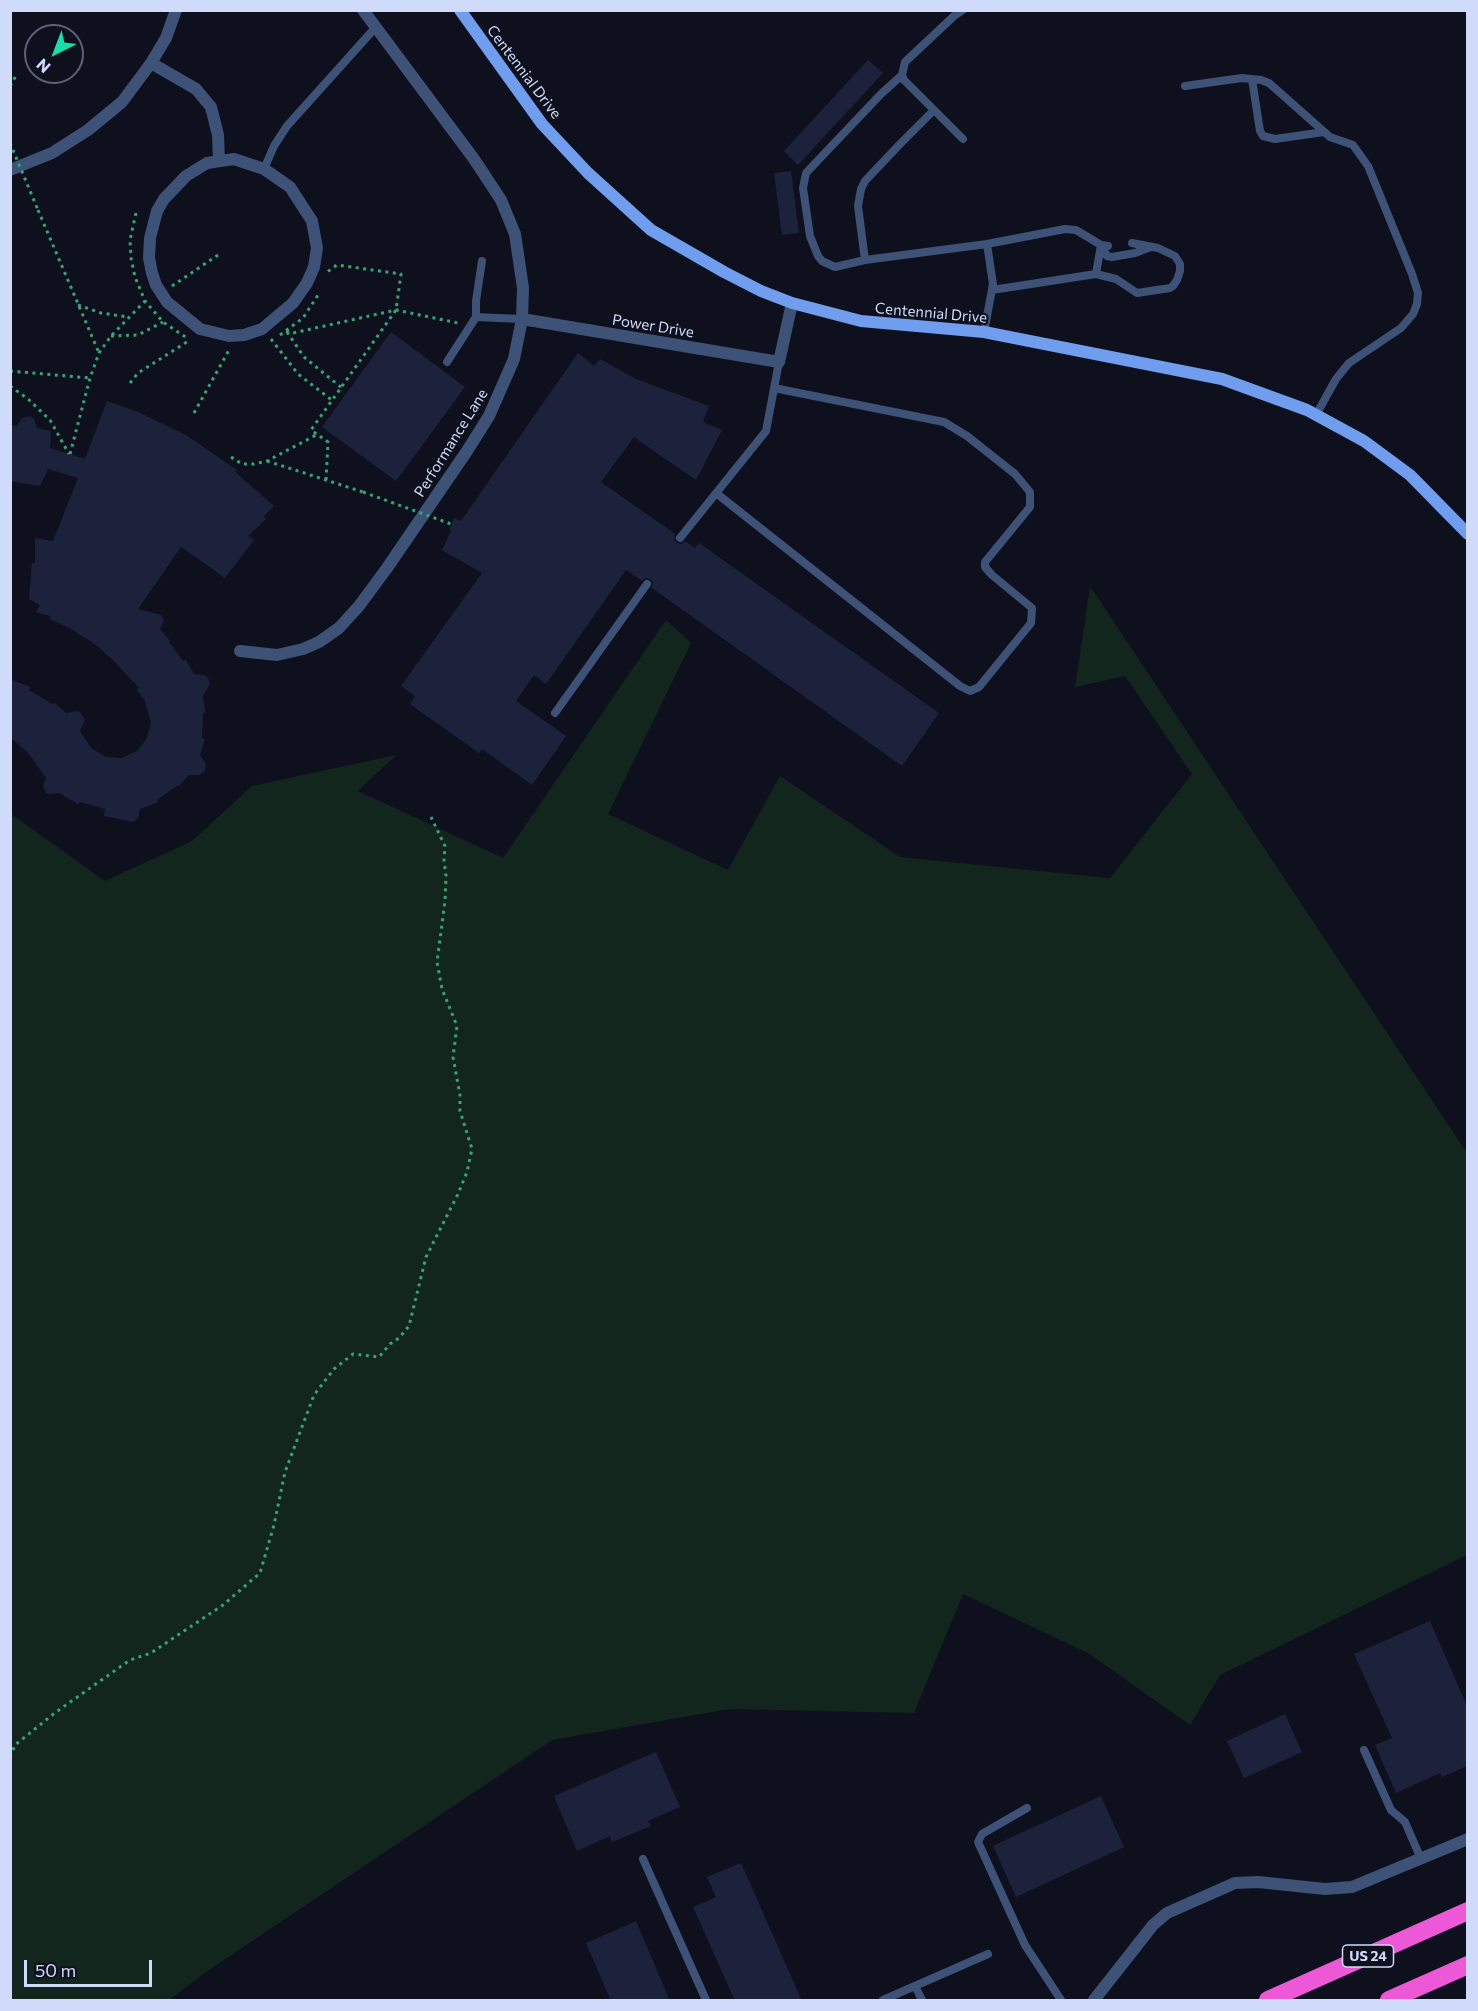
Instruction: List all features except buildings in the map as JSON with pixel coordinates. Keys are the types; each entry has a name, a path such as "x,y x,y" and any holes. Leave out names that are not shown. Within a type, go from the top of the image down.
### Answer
{"highway":[{"name":"US 24","path":"1268,2001 1467,1911"},
{"path":"1389,2001 1467,1965"}],"main road":[{"name":"Centennial Drive","path":"459,10 542,124 588,173 651,230 724,272 761,291 792,303 861,321 984,332 1222,379 1316,415 1364,441 1410,475 1467,534"}],"street":[{"path":"10,170 52,153 88,130 122,102 152,63 176,10"},
{"name":"Performance Lane","path":"240,651 277,655 303,649 319,642 339,628 359,606 444,485 489,416 514,359 522,319 523,288 515,234 501,200 474,159 363,10"},
{"path":"152,63 195,89 211,106 218,135 219,160"},
{"path":"234,159 264,169 290,187 312,221 317,248 314,267 307,283 293,303 262,329 244,335 229,336 200,329 166,302 154,279 149,258 150,238 157,211 164,199 186,176 207,163 234,159"},
{"path":"779,362 792,303"},
{"name":"Power Drive","path":"522,319 779,362"},
{"path":"1094,2001 1153,1925 1167,1913 1235,1883 1258,1882 1325,1889 1352,1887 1467,1839"}],"lane":[{"path":"963,10 904,62 902,75 904,80 963,139"},
{"path":"264,169 274,146 287,126 375,28"},
{"path":"902,75 808,169 804,180 804,200 810,236 822,261 835,267 866,260 987,244 1065,229 1076,230 1105,246 1107,256 1135,253 1152,247"},
{"path":"1185,86 1242,78 1269,83 1330,137 1353,145 1368,166 1418,293 1417,304 1401,328 1349,363 1336,379 1316,415"},
{"path":"1252,79 1260,131 1263,136 1275,139 1324,132"},
{"path":"866,260 858,206 861,189 901,142 934,110"},
{"path":"992,290 1096,274 1116,279 1137,293 1170,288 1177,280 1180,264 1175,256 1152,247 1132,243"},
{"path":"984,332 993,284 987,244"},
{"path":"1096,274 1105,246"},
{"path":"447,362 476,317 482,261"},
{"path":"476,317 522,319"},
{"path":"680,538 766,431 779,362"},
{"path":"716,493 960,686 970,691 979,687 1031,623 1032,608 985,567 985,562 1030,507 1030,492 1015,474 967,436 944,422 774,388"},
{"path":"555,713 647,584"},
{"path":"1364,1750 1391,1810 1405,1822 1421,1859"},
{"path":"1027,1808 982,1834 978,1842 1025,1946 1060,2001"},
{"path":"643,1859 706,2001"},
{"path":"884,2001 988,1954"},
{"path":"915,1986 922,2001"}],"path":[{"path":"10,86 17,74"},
{"path":"10,143 99,353"},
{"path":"136,213 130,240 131,258 135,277 145,301 172,330 198,343"},
{"path":"10,386 50,420 70,454 90,378 99,353 111,336 145,301 218,255"},
{"path":"324,280 327,272 337,265 401,274 396,310 311,430 328,442 326,480"},
{"path":"263,342 286,331 303,318 321,289"},
{"path":"78,305 101,313 128,317"},
{"path":"286,331 293,333 396,310 471,326"},
{"path":"111,336 138,335 163,322"},
{"path":"286,331 304,357 342,388"},
{"path":"271,339 298,374 333,401"},
{"path":"130,383 138,373 190,340"},
{"path":"194,412 230,348 238,347"},
{"path":"10,370 90,378"},
{"path":"231,457 242,464 254,464 267,460 318,434"},
{"path":"267,460 452,524"},
{"path":"10,1757 15,1745 64,1706 130,1660 150,1653 223,1605 260,1573 274,1525 285,1472 314,1395 334,1370 353,1354 379,1358 409,1326 426,1257 458,1194 467,1172 472,1149 460,1111 460,1095 453,1057 457,1026 442,989 437,962 445,901 445,846 431,817"}],"green space":[{"path":"1090,586 1467,1153 1467,1555 1220,1675 1190,1725 1088,1653 963,1594 914,1713 729,1709 552,1740 206,1972 169,2000 11,2000 11,814 105,881 192,841 252,786 396,755 358,791 503,858 666,620 691,643 608,814 728,870 780,776 900,857 1110,878 1192,774 1125,676 1075,687"}]}
